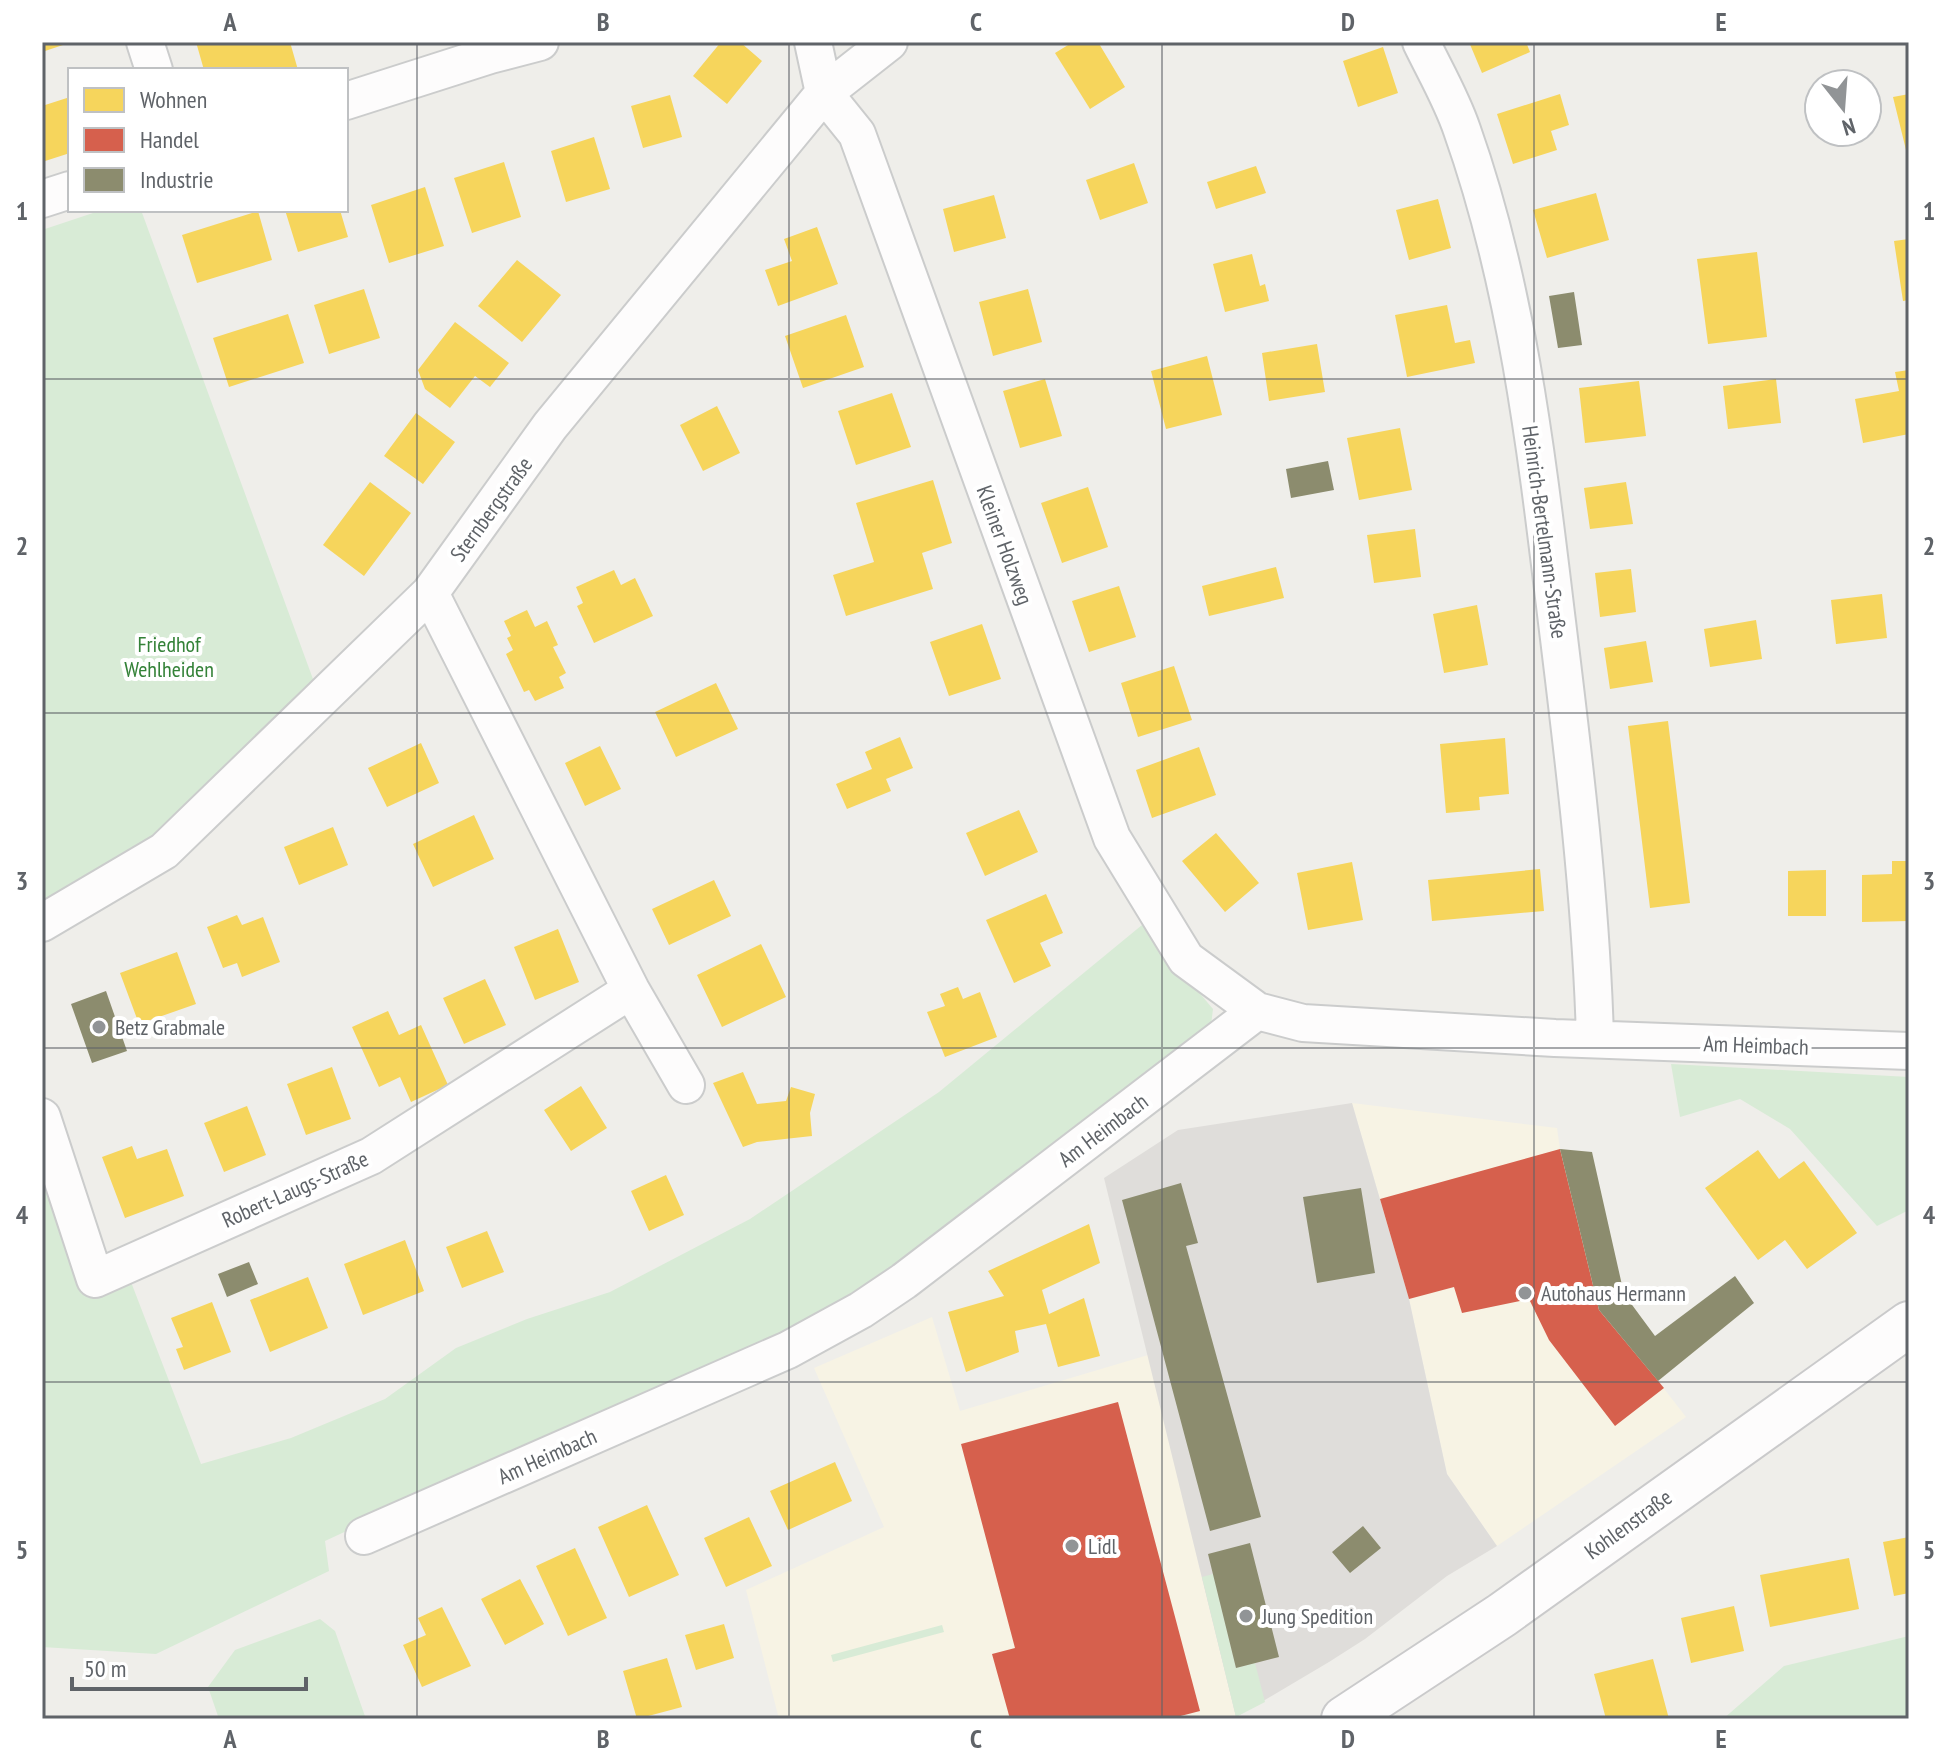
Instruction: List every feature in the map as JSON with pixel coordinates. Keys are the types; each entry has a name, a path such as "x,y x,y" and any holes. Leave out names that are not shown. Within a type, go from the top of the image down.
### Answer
{"main road":[{"name":"Kohlenstraße","path":"1344,1719 1502,1615 1909,1324"}],"street":[{"path":"145,42 153,68"},
{"path":"348,100 488,48 540,42"},
{"name":"Kleiner Holzweg","path":"813,42 824,93 857,134 1112,838 1186,959 1257,1011"},
{"name":"Sternbergstraße","path":"42,923 164,851 430,593 550,426 824,93 889,42"},
{"name":"Heinrich-Bertelmann-Straße","path":"1421,42 1466,142 1497,244 1526,385 1574,762 1593,957 1595,1038"},
{"path":"42,199 68,191"},
{"path":"430,593 631,990 686,1085"},
{"name":"Robert-Laugs-Straße","path":"42,1117 95,1279 371,1156 631,990"},
{"name":"Am Heimbach","path":"364,1536 788,1350 861,1310 904,1281 1257,1011 1303,1023 1909,1051"}],"shaded area":[{"path":"1352,1103 1557,1128 1560,1149 1658,1381 1686,1417 1497,1546 1447,1474 1409,1299"},
{"path":"1352,1103 1409,1299 1447,1474 1497,1546 1447,1576 1365,1639 1236,1717 1104,1178 1178,1130"},
{"path":"932,1317 960,1411 1148,1355 1236,1717 779,1719 746,1590 884,1527 814,1368"}],"green space":[{"name":"Friedhof Wehlheiden","path":"96,212 142,212 317,690 155,844 42,908 42,230"},
{"path":"1142,925 1213,1009 1210,1033 940,1238 822,1317 527,1447 325,1541 329,1571 156,1654 42,1647 42,1162 86,1293 131,1282 201,1464 291,1438 385,1399 456,1348 527,1319 610,1292 750,1219 939,1092"},
{"path":"1671,1064 1909,1077 1909,1210 1877,1226 1790,1129 1740,1099 1680,1117"},
{"path":"1213,1574 1236,1668 1255,1663 1265,1702 1236,1717 1202,1577"},
{"path":"320,1619 335,1631 366,1719 219,1719 208,1687 235,1650"},
{"path":"942,1625 944,1632 833,1662 831,1655"},
{"path":"1909,1636 1909,1719 1723,1719 1784,1666"}],"building: Wohnen":[{"path":"42,42 62,42 63,45 42,52"},
{"path":"196,42 290,42 297,68 203,68"},
{"path":"721,42 740,42 762,61 727,104 693,76"},
{"path":"1073,42 1098,42 1125,87 1090,109 1055,53"},
{"path":"1469,42 1526,42 1530,52 1482,73"},
{"path":"1383,47 1398,93 1358,107 1343,61"},
{"path":"1560,94 1569,125 1551,131 1557,150 1513,164 1497,114"},
{"path":"1909,94 1909,158 1908,158 1893,97"},
{"path":"670,95 682,137 643,148 631,106"},
{"path":"68,98 68,154 42,162 42,106"},
{"path":"594,137 610,189 566,202 551,151"},
{"path":"504,162 521,217 472,233 454,178"},
{"path":"1134,163 1148,203 1100,220 1086,180"},
{"path":"1256,166 1266,193 1216,209 1207,182"},
{"path":"425,187 444,246 389,263 371,205"},
{"path":"1596,193 1609,240 1547,258 1533,210"},
{"path":"994,195 1006,238 954,252 943,209"},
{"path":"1438,199 1451,248 1409,260 1396,210"},
{"path":"258,212 272,260 197,283 182,235"},
{"path":"286,212 341,212 348,237 298,252"},
{"path":"817,227 838,284 778,306 765,270 792,261 784,239"},
{"path":"1909,239 1909,300 1903,301 1894,241"},
{"path":"1757,252 1767,337 1708,344 1697,259"},
{"path":"1252,254 1260,286 1265,284 1269,301 1225,312 1213,264"},
{"path":"517,260 561,295 522,342 478,306"},
{"path":"364,289 380,338 329,354 314,305"},
{"path":"1028,289 1042,342 993,356 979,302"},
{"path":"1447,305 1455,343 1470,340 1475,363 1407,377 1395,315"},
{"path":"288,314 304,363 229,387 213,338"},
{"path":"846,315 864,367 803,388 785,336"},
{"path":"455,322 509,363 490,387 475,376 450,408 425,389 418,370"},
{"path":"1317,344 1325,392 1269,401 1262,353"},
{"path":"1207,356 1222,415 1166,429 1151,371"},
{"path":"1909,370 1909,434 1863,443 1855,399 1899,391 1895,372"},
{"path":"1045,379 1062,436 1020,448 1003,391"},
{"path":"1776,379 1781,423 1728,429 1723,386"},
{"path":"1639,381 1646,436 1585,443 1579,388"},
{"path":"892,393 911,447 856,465 838,411"},
{"path":"717,406 740,453 703,471 680,425"},
{"path":"416,413 455,442 423,484 384,456"},
{"path":"1400,428 1412,490 1359,500 1347,438"},
{"path":"933,480 952,543 922,553 933,589 846,616 833,575 874,562 856,503"},
{"path":"370,482 411,513 364,576 323,545"},
{"path":"1626,482 1633,524 1590,529 1584,488"},
{"path":"1088,487 1108,547 1062,563 1041,503"},
{"path":"1415,529 1421,577 1374,583 1367,535"},
{"path":"1276,567 1284,598 1209,616 1202,586"},
{"path":"1631,569 1636,612 1600,617 1595,573"},
{"path":"614,570 621,585 635,578 653,616 594,643 577,606 583,603 576,587"},
{"path":"1119,586 1136,637 1089,652 1072,601"},
{"path":"1882,594 1887,638 1836,644 1831,600"},
{"path":"1477,605 1488,665 1444,673 1433,614"},
{"path":"527,610 535,627 547,621 558,645 553,647 566,673 559,677 564,688 535,701 529,690 524,692 506,654 513,650 504,621"},
{"path":"1756,620 1762,659 1710,667 1704,629"},
{"path":"982,624 1001,679 949,696 930,642"},
{"path":"1646,641 1653,682 1610,689 1604,648"},
{"path":"1174,666 1192,720 1138,737 1121,683"},
{"path":"716,683 738,729 676,757 655,712"},
{"path":"1668,721 1690,903 1650,908 1628,726"},
{"path":"900,737 913,768 886,779 891,791 847,809 836,784 872,769 865,752"},
{"path":"1505,738 1509,794 1479,797 1480,810 1446,813 1440,744"},
{"path":"421,743 439,783 387,807 368,768"},
{"path":"600,746 621,789 585,806 565,763"},
{"path":"1199,747 1216,795 1152,818 1136,770"},
{"path":"1019,810 1038,852 985,876 966,833"},
{"path":"474,815 494,859 433,887 413,844"},
{"path":"333,827 348,865 299,885 284,847"},
{"path":"1216,833 1259,883 1225,912 1182,861"},
{"path":"1892,861 1909,861 1909,921 1862,922 1862,875 1892,874"},
{"path":"1352,862 1363,920 1308,930 1297,873"},
{"path":"1540,869 1544,911 1432,921 1428,880"},
{"path":"1826,870 1826,916 1788,916 1788,871"},
{"path":"714,880 731,916 669,945 652,909"},
{"path":"1046,894 1063,933 1040,943 1051,966 1014,983 986,920"},
{"path":"237,915 242,925 263,917 280,962 242,977 237,963 223,968 207,927"},
{"path":"558,929 579,982 535,1000 514,947"},
{"path":"761,944 786,997 722,1027 697,975"},
{"path":"177,952 196,1004 139,1024 120,973"},
{"path":"485,979 506,1025 464,1044 443,998"},
{"path":"958,987 963,999 980,992 997,1037 945,1057 927,1012 945,1006 940,994"},
{"path":"388,1011 399,1035 421,1025 448,1085 411,1102 400,1077 379,1087 352,1027"},
{"path":"332,1067 351,1119 306,1135 287,1084"},
{"path":"743,1072 757,1104 786,1101 791,1087 815,1094 810,1113 812,1136 757,1142 743,1147 713,1083"},
{"path":"581,1086 607,1128 571,1151 544,1110"},
{"path":"247,1106 266,1155 224,1172 204,1123"},
{"path":"132,1146 137,1159 167,1149 184,1196 125,1218 102,1157"},
{"path":"1758,1150 1779,1179 1804,1161 1857,1233 1807,1269 1785,1240 1758,1260 1705,1188"},
{"path":"666,1175 684,1215 649,1231 631,1191"},
{"path":"1089,1224 1100,1263 1042,1290 1049,1314 1084,1298 1100,1356 1058,1367 1046,1324 1015,1331 1019,1352 966,1372 948,1312 1004,1296 988,1271"},
{"path":"487,1231 504,1272 462,1288 446,1247"},
{"path":"405,1240 424,1291 363,1315 344,1264"},
{"path":"308,1277 328,1328 270,1352 250,1300"},
{"path":"212,1302 231,1352 184,1370 176,1349 183,1347 171,1318"},
{"path":"835,1462 852,1501 788,1530 770,1491"},
{"path":"647,1505 679,1575 629,1597 598,1527"},
{"path":"749,1517 772,1566 726,1587 704,1538"},
{"path":"1909,1537 1909,1593 1894,1596 1883,1542"},
{"path":"575,1548 607,1618 568,1636 536,1566"},
{"path":"1849,1558 1859,1609 1770,1627 1760,1575"},
{"path":"520,1579 544,1624 505,1645 481,1599"},
{"path":"1734,1606 1744,1651 1691,1663 1681,1618"},
{"path":"442,1607 471,1666 422,1687 403,1645 426,1635 418,1618"},
{"path":"724,1624 734,1658 696,1670 685,1635"},
{"path":"667,1658 682,1707 637,1719 623,1671"},
{"path":"1653,1659 1669,1719 1606,1719 1594,1674"}],"building: Handel":[{"name":"Autohaus Hermann","path":"1560,1149 1599,1310 1664,1388 1615,1426 1549,1340 1529,1299 1462,1313 1454,1287 1409,1299 1380,1199"},
{"name":"Lidl","path":"1118,1402 1200,1711 1169,1719 1010,1719 992,1654 1015,1648 961,1444"}],"building: Industrie":[{"path":"1574,292 1582,345 1558,348 1549,296"},
{"path":"1328,461 1334,490 1291,498 1286,469"},
{"name":"Betz Grabmale","path":"106,991 127,1051 92,1063 71,1004"},
{"path":"1560,1149 1592,1152 1624,1294 1655,1336 1735,1276 1754,1303 1658,1381 1599,1310"},
{"path":"1181,1183 1198,1243 1186,1246 1261,1517 1210,1531 1122,1200"},
{"path":"1361,1188 1375,1273 1317,1283 1303,1197"},
{"path":"249,1262 258,1284 227,1297 218,1274"},
{"path":"1363,1526 1381,1548 1350,1573 1332,1552"},
{"name":"Jung Spedition","path":"1250,1543 1279,1657 1236,1668 1208,1554"}],"place":[{"name":"Betz Grabmale","path":"99,1027"},
{"name":"Autohaus Hermann","path":"1525,1293"},
{"name":"Lidl","path":"1072,1546"},
{"name":"Jung Spedition","path":"1246,1616"}]}
